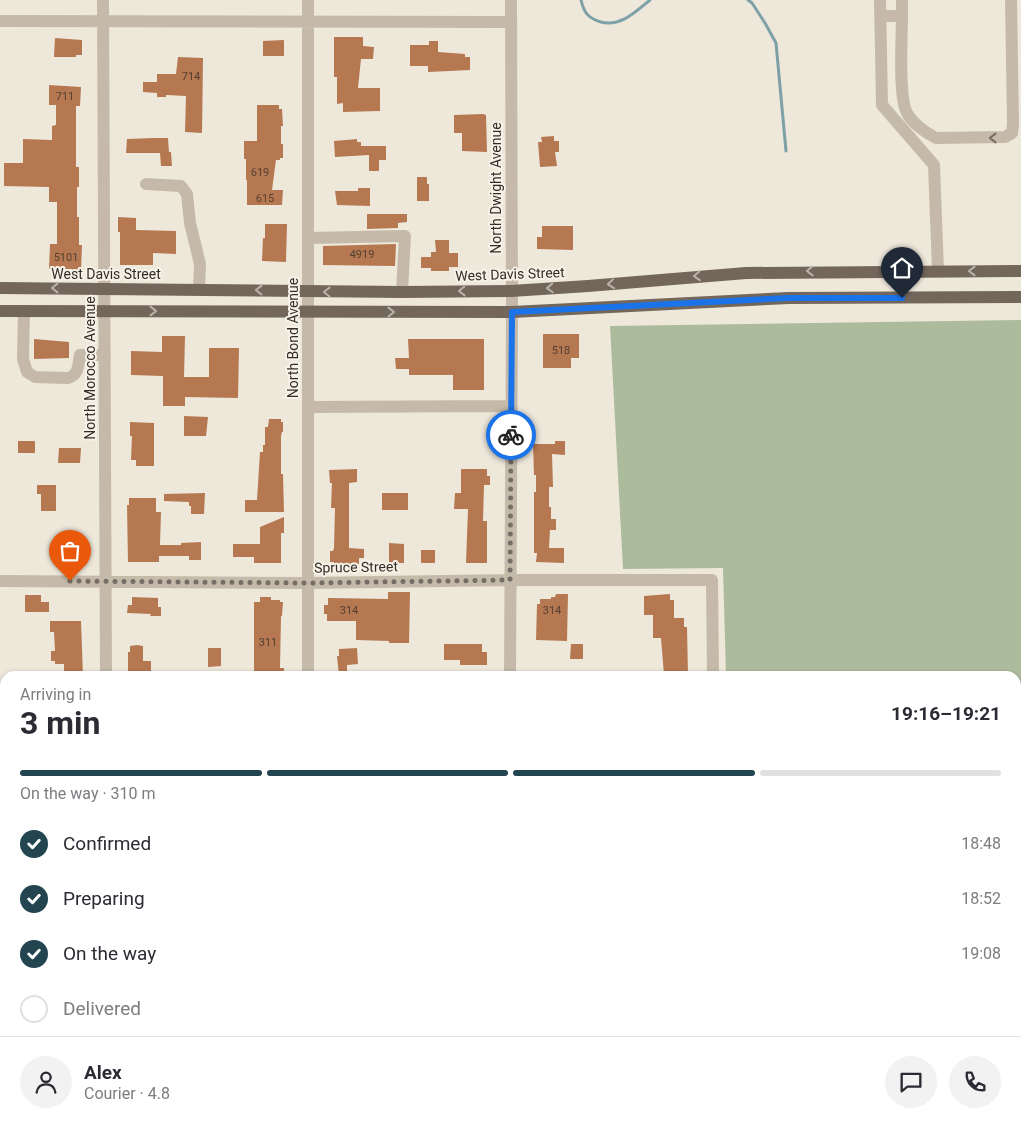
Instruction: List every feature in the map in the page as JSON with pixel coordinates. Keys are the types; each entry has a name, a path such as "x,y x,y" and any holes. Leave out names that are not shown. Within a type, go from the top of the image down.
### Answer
{"main road":[{"name":"West Davis Street","path":"0,288 402,292 511,291 746,273 1021,271"},
{"path":"0,311 512,312 789,298 1021,297"}],"street":[{"name":"North Morocco Avenue","path":"103,0 106,671"},
{"name":"North Bond Avenue","path":"308,0 308,671"},
{"name":"North Dwight Avenue","path":"510,671 512,406 511,0"},
{"path":"880,0 882,106 934,165 938,272"},
{"path":"902,0 902,100 907,114 936,138 1005,138 1012,133 1017,105 1011,0"},
{"path":"880,16 902,16"},
{"path":"0,21 511,22"},
{"path":"146,184 181,186 187,194 190,223 200,264 199,289"},
{"path":"309,238 405,236 402,292"},
{"path":"24,312 23,359 27,372 35,377 72,377 77,372 80,355 105,355"},
{"path":"309,407 512,406"},
{"name":"Spruce Street","path":"0,581 308,583 712,580 713,671"}],"green space":[{"path":"1021,320 1021,671 726,671 723,568 623,569 610,326"}],"building":[{"path":"334,37 363,37 363,46 374,47 373,59 361,59 358,88 380,88 380,111 343,112 343,103 337,104 337,77 334,77"},
{"path":"55,38 82,40 82,55 76,55 76,57 54,57"},
{"path":"284,40 284,56 263,56 263,41"},
{"path":"429,41 438,41 438,52 465,54 465,57 470,57 470,70 428,72 428,66 410,66 410,45 429,45"},
{"path":"178,57 203,58 202,133 185,132 186,96 166,95 166,97 157,97 157,93 143,92 143,82 157,82 157,74 176,74"},
{"path":"49,85 81,87 80,106 76,106 76,167 79,167 77,217 79,217 79,245 82,245 81,271 49,269 50,244 57,244 57,202 49,202 49,187 4,186 4,163 23,163 23,139 52,140 52,126 56,125 56,105 49,105"},
{"path":"257,105 279,105 279,109 282,109 281,144 283,144 283,158 276,160 272,190 283,190 282,205 247,205 244,141 257,141"},
{"path":"454,115 486,115 487,152 462,151 462,133 454,133"},
{"path":"554,136 554,141 559,141 559,152 555,152 557,166 540,167 538,142 542,142 541,137"},
{"path":"168,138 172,166 161,166 160,153 126,153 127,139"},
{"path":"357,139 357,142 361,142 361,146 386,146 386,160 379,160 379,171 369,171 369,155 335,157 334,141"},
{"path":"417,177 427,177 429,201 417,201"},
{"path":"358,188 370,188 370,206 337,205 335,191 358,191"},
{"path":"367,214 407,214 407,222 398,223 398,228 367,229"},
{"path":"118,217 136,218 136,230 176,231 176,254 153,253 153,265 120,265"},
{"path":"265,224 287,224 286,262 262,261"},
{"path":"542,226 573,226 573,250 537,249 537,237 542,237"},
{"path":"435,240 449,240 449,253 458,253 458,267 449,267 449,271 431,271 431,268 421,268 421,257 431,257 431,252 436,252"},
{"path":"396,244 395,266 323,265 323,246"},
{"path":"543,334 579,334 579,358 571,358 571,368 543,368"},
{"path":"162,336 185,336 184,377 209,377 209,348 239,348 238,398 185,397 185,406 163,406 163,376 131,375 131,351 162,352"},
{"path":"34,339 69,342 69,358 34,359"},
{"path":"408,339 484,339 484,390 453,390 453,375 409,375 409,369 396,369 395,358 409,358"},
{"path":"184,416 208,417 206,436 184,436"},
{"path":"269,419 281,419 281,422 283,422 281,474 283,474 284,512 245,512 245,500 257,500 260,452 263,452 263,445 265,445 265,427 268,427"},
{"path":"130,422 154,423 154,466 136,466 136,460 131,460 132,436 130,436"},
{"path":"18,441 35,441 35,453 18,453"},
{"path":"555,441 565,441 565,455 552,454 553,487 549,487 549,507 551,507 551,519 556,519 556,530 550,530 549,548 564,548 564,563 536,562 537,553 534,553 534,492 536,492 536,475 534,475 533,444 555,444"},
{"path":"59,448 81,448 80,463 58,463"},
{"path":"357,469 357,482 349,483 349,548 364,549 364,558 359,558 359,564 334,564 334,562 330,562 330,551 333,551 334,548 335,508 331,508 332,483 330,483 329,470"},
{"path":"461,469 487,469 487,476 490,476 490,485 484,485 483,521 487,521 487,563 466,563 468,509 454,509 455,493 461,493"},
{"path":"37,485 56,485 56,511 41,511 41,494 37,494"},
{"path":"205,493 204,514 191,514 189,502 164,501 164,494"},
{"path":"382,493 408,493 408,510 382,510"},
{"path":"129,498 156,498 156,512 161,512 160,545 181,545 181,543 201,542 201,560 189,560 189,556 159,556 159,562 128,562 127,505 129,505"},
{"path":"284,517 284,533 281,533 281,563 254,563 254,557 233,557 233,544 260,544 260,527"},
{"path":"389,543 404,544 404,563 389,563"},
{"path":"59,547 79,547 81,562 59,562"},
{"path":"421,550 435,550 435,563 421,563"},
{"path":"388,592 410,592 409,643 356,640 356,621 327,621 327,614 324,614 324,605 328,605 328,598 388,599"},
{"path":"556,594 568,594 567,641 536,640 537,604 540,604 540,599 551,599"},
{"path":"670,594 670,600 674,600 674,618 684,618 684,627 687,627 688,671 664,671 661,638 653,638 653,615 644,615 644,596"},
{"path":"25,595 41,595 41,602 49,602 49,612 25,612"},
{"path":"132,597 158,598 161,616 127,613 128,605 132,605"},
{"path":"260,597 271,597 271,600 283,602 280,668 284,668 284,671 254,671 254,602 260,602"},
{"path":"50,621 81,621 83,671 64,671 64,664 55,664 55,661 51,661 51,651 55,651 54,632 50,632"},
{"path":"444,644 482,644 482,652 487,652 487,665 460,665 460,660 444,660"},
{"path":"571,644 583,644 583,659 570,659"},
{"path":"130,646 143,646 143,661 151,661 151,671 128,671 128,652 130,652"},
{"path":"208,648 221,648 221,666 208,667"},
{"path":"357,648 358,664 347,665 347,671 338,671 337,656 339,656 339,649"}],"waterway":[{"path":"581,0 585,12 590,17 608,23 621,20 633,14 650,0"},
{"path":"748,0 752,3 776,43 786,151"}],"way so far":[{"path":"70,581 308,583 510,580 511,435"}],"route":[{"path":"511,435 512,312 789,298 902,298"}]}
